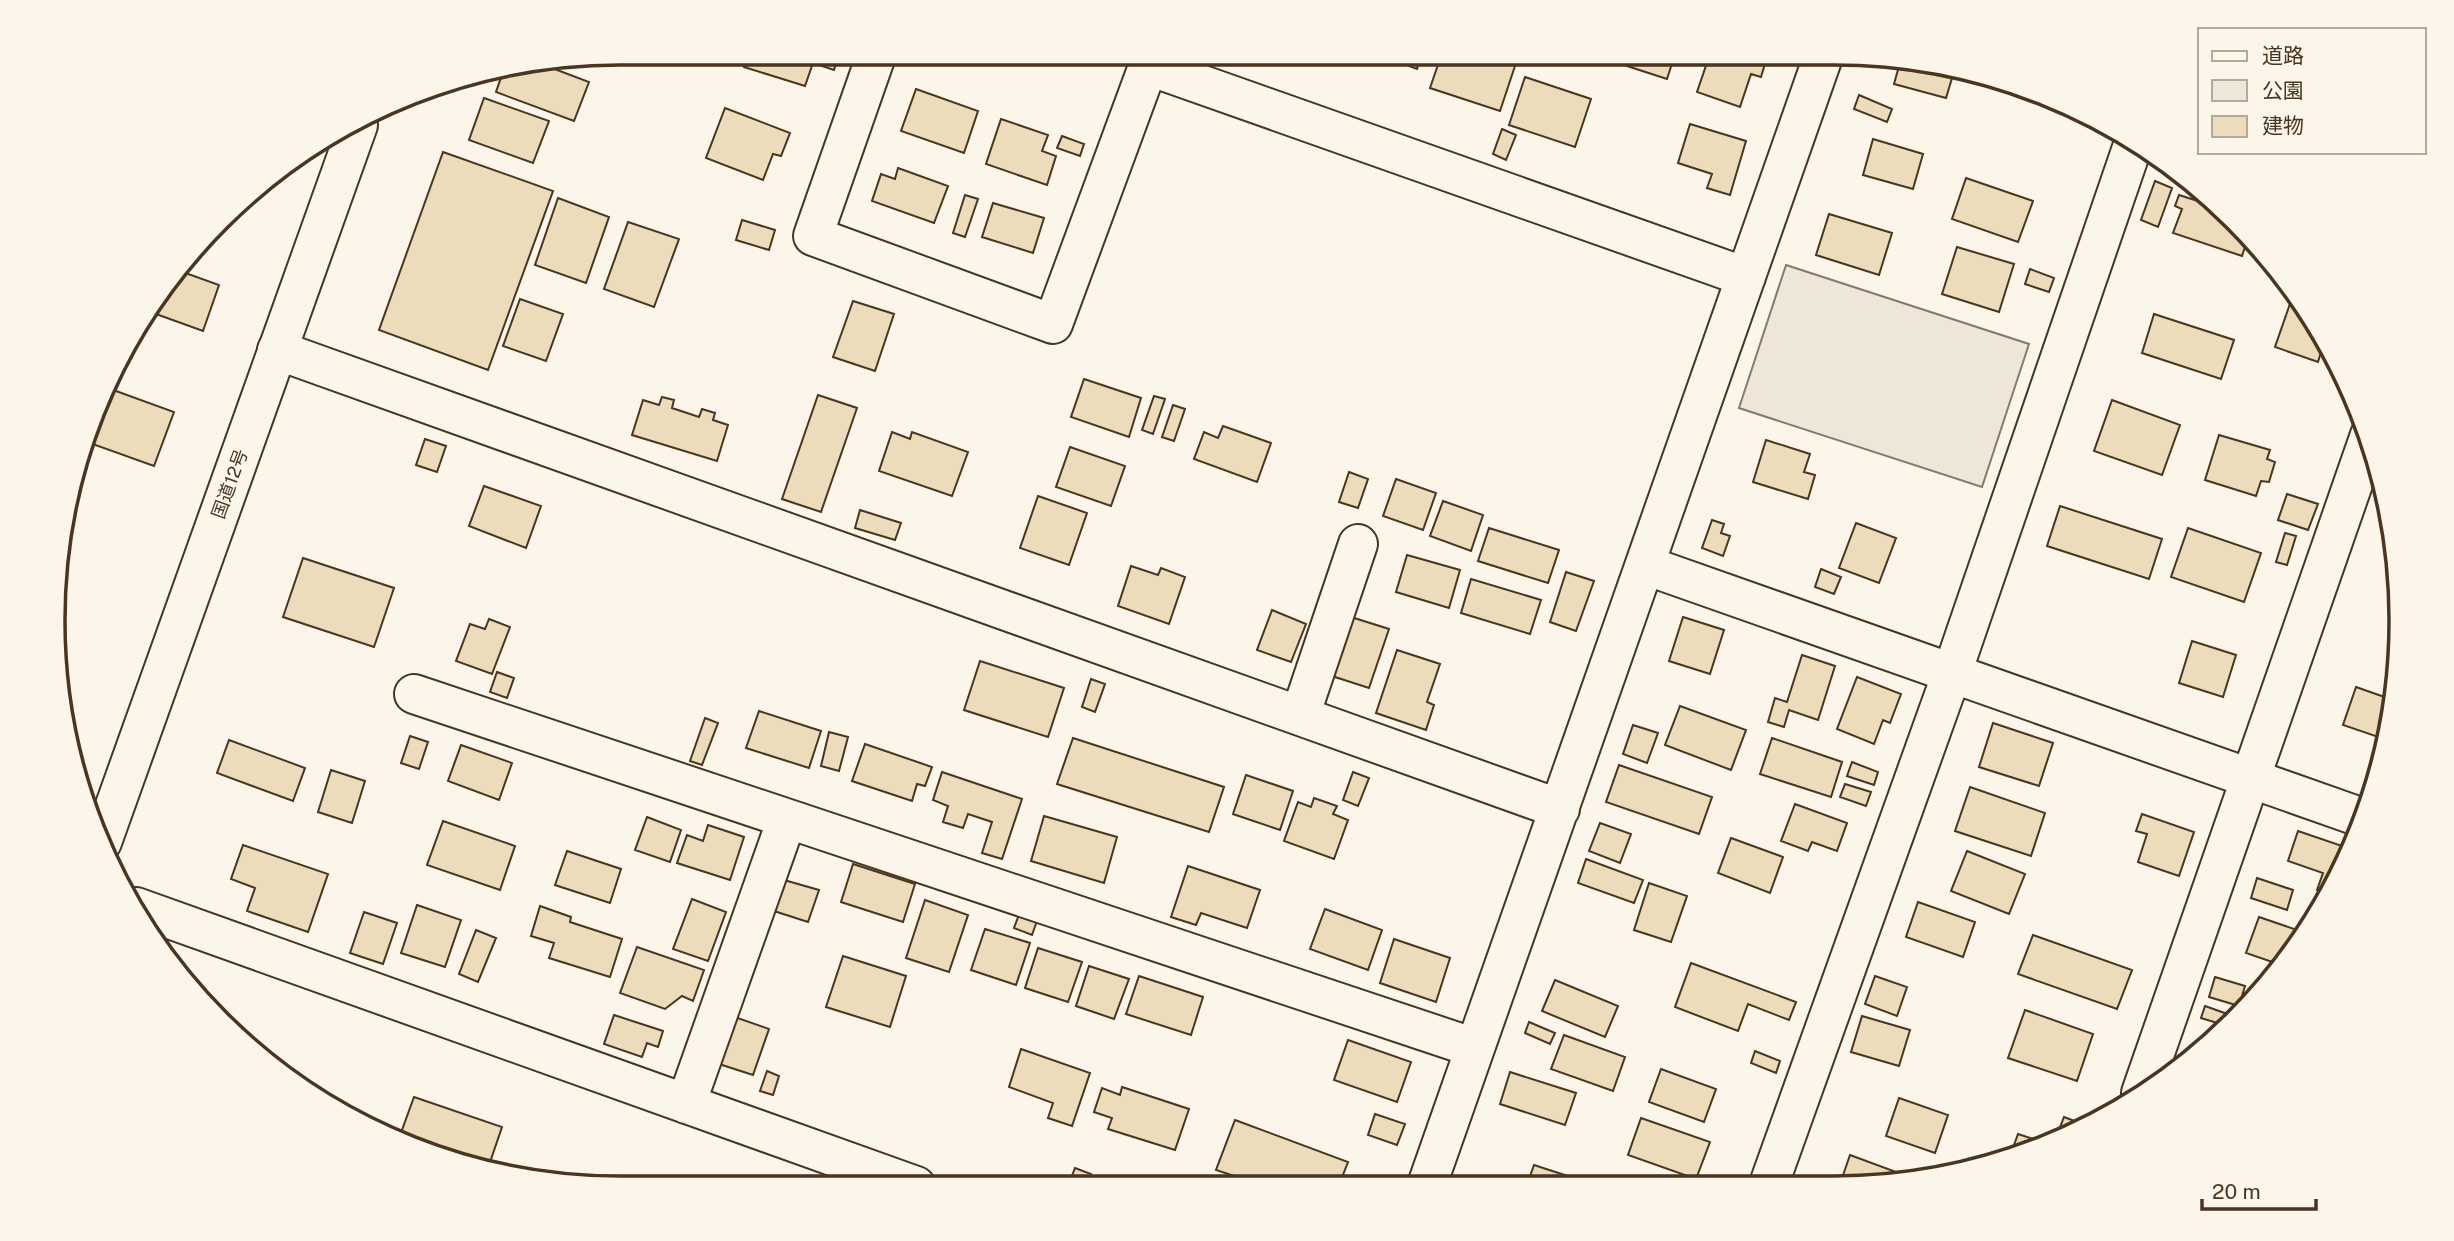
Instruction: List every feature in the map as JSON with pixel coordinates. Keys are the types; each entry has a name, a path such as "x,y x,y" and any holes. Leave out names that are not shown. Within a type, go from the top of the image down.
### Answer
{"main road":[{"path":"873,65 813,236 1053,324 1149,65"},
{"path":"1165,65 1746,277"},
{"path":"1430,1176 1820,65"},
{"name":"国道12号","path":"106,831 355,132"},
{"path":"1772,1176 1952,673 2131,151"},
{"path":"277,350 1560,809"},
{"path":"2145,1080 2253,779 2363,454"},
{"path":"1300,716 1357,544"},
{"path":"1645,565 2354,815"},
{"path":"414,694 1475,1048"},
{"path":"686,1104 787,819"},
{"path":"147,911 888,1176"}],"green space":[{"path":"1786,265 2029,344 1982,487 1739,408"}],"building":[{"path":"745,65 812,65 805,86"},
{"path":"819,65 836,65 834,70"},
{"path":"1438,65 1515,65 1500,111 1430,88"},
{"path":"1627,65 1671,65 1667,79"},
{"path":"1706,65 1765,65 1761,77 1751,74 1740,107 1697,92"},
{"path":"555,69 589,82 574,121 496,92 501,78"},
{"path":"1898,69 1952,78 1946,98 1894,84"},
{"path":"1525,77 1591,99 1575,147 1509,125"},
{"path":"916,89 978,111 964,153 901,131"},
{"path":"1859,95 1892,109 1887,122 1854,109"},
{"path":"484,98 549,121 533,163 469,140"},
{"path":"725,108 790,133 781,156 773,154 763,180 706,158"},
{"path":"1001,119 1048,135 1042,151 1056,156 1047,185 986,164"},
{"path":"1690,124 1746,141 1730,195 1707,188 1712,174 1678,163"},
{"path":"1502,129 1516,135 1506,160 1493,154"},
{"path":"1062,136 1084,144 1080,156 1057,148"},
{"path":"1873,139 1923,154 1913,189 1863,175"},
{"path":"443,152 553,191 488,370 379,330"},
{"path":"898,168 948,186 934,223 872,201 881,174 895,179"},
{"path":"1966,178 2033,201 2018,242 1952,219"},
{"path":"2155,181 2172,188 2158,227 2141,220"},
{"path":"965,195 978,199 965,237 953,233"},
{"path":"2179,195 2197,201 2245,248 2242,256 2173,233 2182,209 2175,206"},
{"path":"558,198 609,217 586,283 535,265"},
{"path":"993,203 1044,218 1033,253 982,237"},
{"path":"1829,214 1892,233 1879,275 1816,255"},
{"path":"742,220 775,230 769,250 736,240"},
{"path":"628,222 679,239 654,307 604,289"},
{"path":"1957,247 2014,264 1999,312 1942,294"},
{"path":"2030,269 2054,278 2049,292 2025,284"},
{"path":"187,274 219,285 203,331 157,314"},
{"path":"520,299 563,314 546,361 503,346"},
{"path":"853,301 894,314 875,371 833,357"},
{"path":"2290,304 2321,353 2318,362 2275,347"},
{"path":"2154,314 2234,340 2221,379 2142,353"},
{"path":"1084,379 1141,398 1129,437 1071,417"},
{"path":"115,391 174,412 154,466 93,444"},
{"path":"818,395 857,408 821,512 782,499"},
{"path":"1154,396 1165,399 1153,434 1142,430"},
{"path":"662,397 674,400 672,408 699,417 702,409 715,413 713,420 728,425 717,461 632,435 643,400 659,405"},
{"path":"2112,400 2180,425 2162,475 2094,451"},
{"path":"1173,405 1185,409 1174,441 1162,437"},
{"path":"1223,426 1271,443 1257,482 1194,459 1204,432 1218,438"},
{"path":"892,432 910,439 912,432 968,452 952,496 879,471"},
{"path":"2219,435 2270,450 2267,459 2275,462 2269,482 2261,481 2256,496 2205,480"},
{"path":"425,439 446,446 437,472 416,465"},
{"path":"1766,440 1810,454 1804,472 1815,475 1808,499 1753,482"},
{"path":"1070,447 1125,466 1111,506 1056,487"},
{"path":"1349,472 1368,479 1358,508 1339,502"},
{"path":"1396,479 1436,493 1423,530 1383,516"},
{"path":"484,486 541,506 526,548 469,526"},
{"path":"2287,494 2318,504 2308,530 2278,520"},
{"path":"1038,496 1087,513 1069,565 1020,548"},
{"path":"1443,501 1483,515 1471,551 1430,536"},
{"path":"2060,506 2162,539 2149,579 2047,546"},
{"path":"860,510 901,523 895,540 855,528"},
{"path":"1712,520 1724,524 1721,533 1730,536 1723,556 1702,548"},
{"path":"1856,523 1896,538 1879,583 1839,568"},
{"path":"1489,528 1559,550 1548,583 1478,561"},
{"path":"2188,528 2261,553 2244,602 2171,577"},
{"path":"2285,533 2296,536 2287,565 2276,562"},
{"path":"1407,555 1460,570 1449,608 1396,592"},
{"path":"303,558 394,588 374,647 283,617"},
{"path":"1131,566 1158,575 1161,568 1185,577 1169,624 1118,606"},
{"path":"1821,569 1841,577 1834,594 1815,587"},
{"path":"1566,572 1594,581 1576,631 1550,622"},
{"path":"1471,579 1541,600 1530,634 1461,613"},
{"path":"1272,610 1306,624 1291,662 1257,650"},
{"path":"1351,617 1389,629 1369,688 1332,676"},
{"path":"1683,617 1724,630 1710,674 1669,661"},
{"path":"489,619 510,627 492,674 456,661 470,624 485,629"},
{"path":"2192,641 2236,655 2223,697 2179,683"},
{"path":"1397,650 1440,664 1427,702 1434,705 1426,730 1376,713"},
{"path":"1802,655 1835,666 1818,720 1789,710 1784,727 1768,722 1775,698 1787,702"},
{"path":"980,661 1064,688 1048,737 964,710"},
{"path":"497,672 514,678 507,698 490,692"},
{"path":"1857,677 1901,694 1890,723 1883,720 1874,744 1837,729"},
{"path":"1091,679 1105,684 1095,712 1082,707"},
{"path":"2356,687 2383,697 2377,737 2343,725"},
{"path":"1680,706 1746,730 1731,770 1665,745"},
{"path":"759,711 821,731 809,768 746,748"},
{"path":"705,718 718,723 702,765 690,761"},
{"path":"1993,723 2053,743 2039,786 1979,767"},
{"path":"1633,725 1658,733 1647,763 1623,754"},
{"path":"829,732 848,737 839,771 821,766"},
{"path":"410,736 428,742 419,769 401,763"},
{"path":"1073,738 1224,787 1209,832 1057,784"},
{"path":"1772,738 1842,762 1831,797 1760,774"},
{"path":"229,740 305,768 293,801 217,773"},
{"path":"865,744 932,767 925,786 917,784 912,801 852,781"},
{"path":"461,745 512,763 499,800 448,781"},
{"path":"1852,762 1878,772 1874,785 1847,776"},
{"path":"1619,765 1712,797 1699,834 1606,802"},
{"path":"331,770 365,781 352,823 318,812"},
{"path":"942,772 1022,799 1002,859 982,853 992,822 968,814 963,828 943,822 948,806 933,800"},
{"path":"1353,772 1369,778 1358,806 1343,800"},
{"path":"1246,775 1293,791 1280,830 1233,814"},
{"path":"1845,784 1871,792 1866,806 1840,797"},
{"path":"1970,787 2045,813 2031,856 1955,831"},
{"path":"1314,798 1337,806 1333,814 1348,820 1334,859 1284,841 1298,802 1311,807"},
{"path":"1795,804 1847,823 1837,851 1812,842 1808,851 1781,841"},
{"path":"2142,814 2194,832 2179,876 2138,862 2147,834 2136,831"},
{"path":"1044,816 1117,837 1104,883 1031,861"},
{"path":"647,817 681,830 670,862 635,850"},
{"path":"443,821 515,846 500,890 427,865"},
{"path":"1600,823 1631,834 1620,863 1589,851"},
{"path":"708,825 744,837 730,880 677,863 687,835 703,841"},
{"path":"2298,831 2341,846 2319,891 2323,873 2288,861"},
{"path":"1731,838 1783,857 1770,893 1718,873"},
{"path":"243,845 328,874 308,932 247,911 255,888 231,879"},
{"path":"567,851 621,869 610,903 555,885"},
{"path":"1967,851 2025,874 2009,914 1951,891"},
{"path":"1586,859 1643,880 1634,903 1578,883"},
{"path":"853,864 915,884 903,922 841,902"},
{"path":"1188,866 1260,890 1247,928 1201,913 1196,925 1171,917"},
{"path":"2257,878 2293,890 2287,910 2251,898"},
{"path":"784,880 819,890 808,922 774,911"},
{"path":"1649,883 1687,896 1671,942 1634,930"},
{"path":"692,899 726,912 708,961 673,949"},
{"path":"925,900 968,915 949,972 906,958"},
{"path":"1918,902 1975,922 1963,957 1906,937"},
{"path":"417,905 461,920 445,967 401,953"},
{"path":"540,906 571,917 570,922 622,939 610,977 549,958 554,943 531,936"},
{"path":"1325,909 1382,930 1368,970 1310,949"},
{"path":"364,912 397,923 383,964 350,953"},
{"path":"1020,912 1038,918 1032,935 1014,928"},
{"path":"2259,917 2296,929 2272,962 2246,953"},
{"path":"985,929 1030,943 1016,985 971,970"},
{"path":"476,930 496,938 478,982 459,974"},
{"path":"2033,935 2132,970 2117,1009 2018,974"},
{"path":"1394,939 1450,958 1436,1002 1380,983"},
{"path":"637,947 704,970 693,1001 682,996 665,1009 620,993"},
{"path":"1038,948 1082,962 1068,1002 1025,988"},
{"path":"843,956 906,976 890,1027 826,1007"},
{"path":"1691,963 1796,1002 1789,1020 1748,1004 1738,1031 1675,1007"},
{"path":"1089,966 1129,979 1114,1019 1076,1006"},
{"path":"1139,976 1203,997 1191,1035 1126,1014"},
{"path":"1875,976 1907,987 1897,1016 1865,1004"},
{"path":"2215,977 2245,986 2242,997 2234,1005 2209,997"},
{"path":"1555,980 1618,1006 1605,1037 1542,1011"},
{"path":"2205,1006 2226,1013 2216,1023 2201,1018"},
{"path":"2025,1010 2093,1034 2077,1081 2008,1058"},
{"path":"614,1015 663,1031 658,1047 647,1043 642,1057 604,1044"},
{"path":"732,1016 769,1029 753,1075 716,1063"},
{"path":"1862,1016 1910,1030 1899,1066 1851,1052"},
{"path":"1529,1022 1555,1033 1550,1044 1525,1033"},
{"path":"1564,1035 1625,1057 1613,1091 1551,1069"},
{"path":"1348,1040 1411,1062 1397,1102 1334,1080"},
{"path":"1021,1049 1090,1073 1072,1126 1048,1118 1053,1103 1009,1087"},
{"path":"1755,1051 1780,1061 1776,1073 1751,1063"},
{"path":"1661,1069 1716,1089 1704,1122 1649,1102"},
{"path":"767,1071 779,1076 773,1095 760,1091"},
{"path":"1510,1072 1576,1093 1565,1125 1500,1104"},
{"path":"1122,1087 1189,1109 1175,1150 1108,1129 1112,1118 1094,1112 1102,1088 1120,1095"},
{"path":"414,1097 502,1127 491,1160 442,1147 402,1131"},
{"path":"1899,1098 1948,1115 1935,1153 1886,1136"},
{"path":"1375,1114 1405,1124 1397,1145 1368,1135"},
{"path":"2064,1117 2075,1121 2060,1128"},
{"path":"1641,1118 1710,1142 1697,1176 1688,1176 1628,1155"},
{"path":"1235,1120 1348,1162 1343,1176 1234,1176 1216,1170"},
{"path":"2018,1134 2033,1139 2013,1146"},
{"path":"1850,1155 1896,1172 1870,1175 1843,1176"},
{"path":"1534,1165 1568,1176 1530,1176"},
{"path":"1075,1168 1091,1174 1090,1176 1072,1176"}]}
